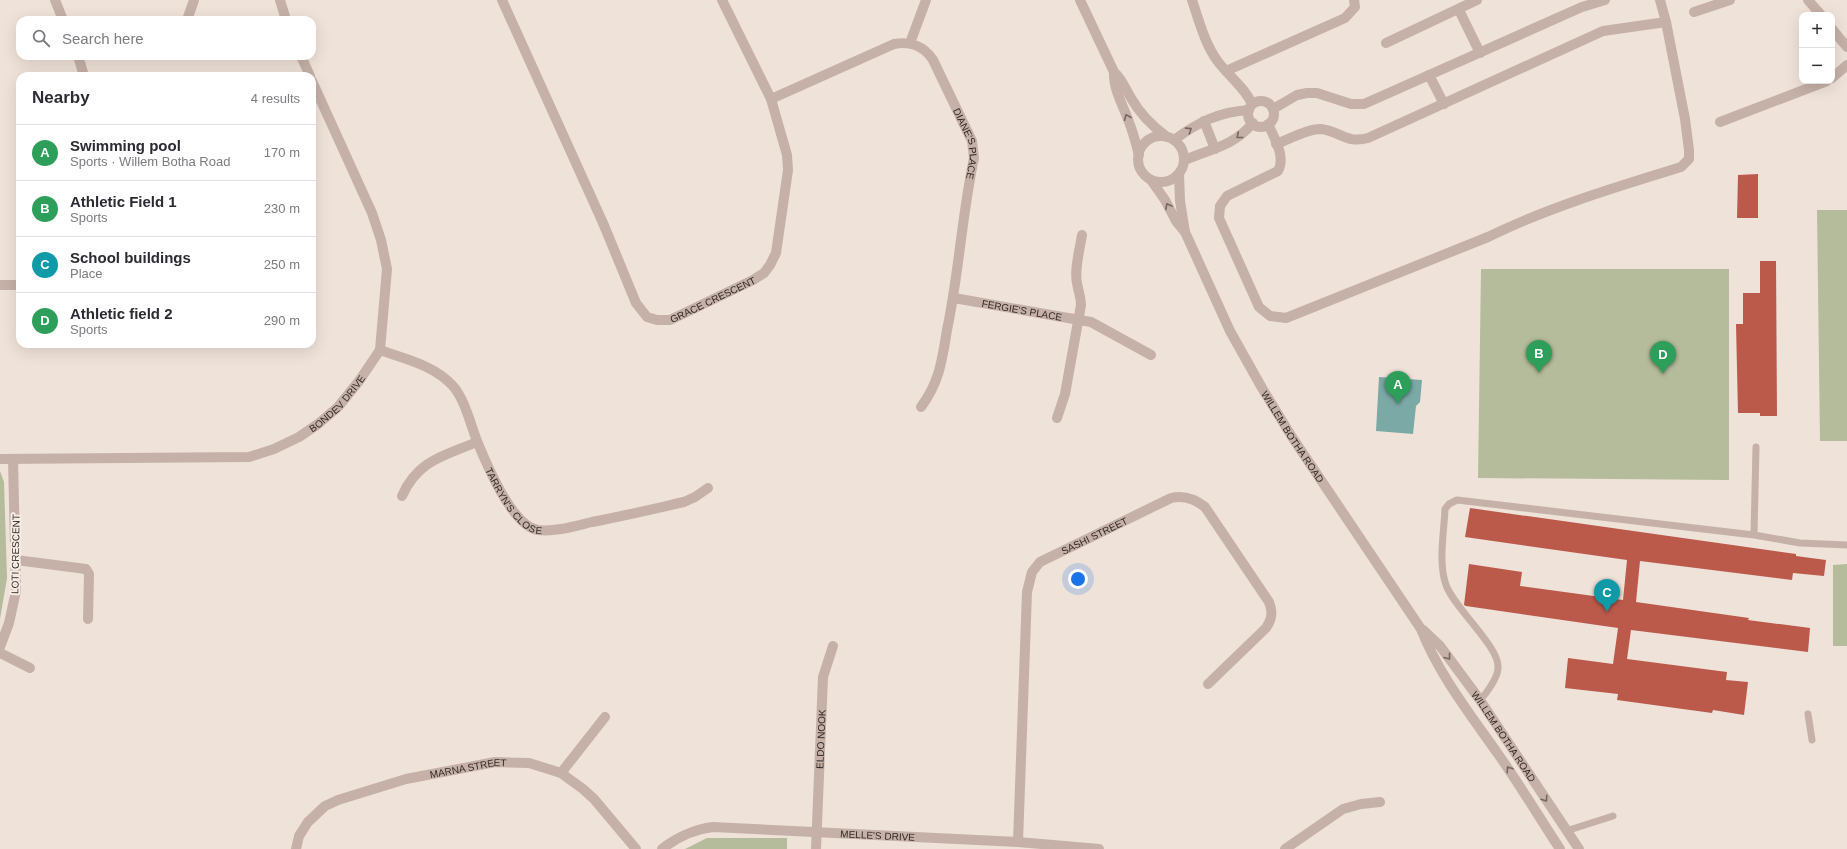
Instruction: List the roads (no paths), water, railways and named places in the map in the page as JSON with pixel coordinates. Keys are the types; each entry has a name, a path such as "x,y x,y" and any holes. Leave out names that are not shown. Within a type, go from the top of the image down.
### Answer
{"street":[{"path":"55,0 61,16"},
{"path":"188,16 194,0"},
{"path":"280,0 285,16"},
{"name":"GRACE CRESCENT","path":"502,0 603,223 636,303 646,317 657,320 670,320 683,315 753,280 764,273 776,253 788,170 787,155 771,99 722,0"},
{"path":"771,99 894,44 910,43 926,0"},
{"path":"1080,0 1114,72 1119,76 1144,118 1182,149 1185,160 1183,168 1173,179 1166,182 1151,180 1140,169 1139,155 1130,122 1117,92 1113,78 1114,72"},
{"path":"1139,155 1146,142 1160,136 1170,138 1204,121 1229,111 1251,107 1262,101 1266,102 1273,109 1273,119 1268,124 1258,126 1253,123 1248,116 1251,107 1248,94 1218,62 1205,37 1192,0"},
{"path":"1226,71 1345,18 1355,7 1354,0"},
{"path":"1386,43 1459,10 1477,0"},
{"path":"1273,109 1298,95 1307,93 1317,93 1351,104 1364,104 1582,7 1604,0"},
{"path":"1268,124 1281,157 1281,164 1278,171 1227,196 1220,206 1219,218 1259,307 1270,316 1286,318 1488,237 1516,223 1681,167 1689,159 1689,150 1685,119 1666,22 1660,0"},
{"path":"1694,12 1730,0"},
{"path":"1808,0 1818,12"},
{"path":"1459,10 1480,53"},
{"path":"1276,144 1312,130 1319,129 1327,130 1352,140 1361,140 1444,104 1603,31 1666,22"},
{"path":"1835,32 1847,47"},
{"name":"DIANE'S PLACE","path":"910,43 928,53 933,60 968,133 974,150 954,298 938,376 932,393 921,406"},
{"path":"79,60 83,72"},
{"path":"303,60 308,72"},
{"path":"1835,75 1847,65"},
{"path":"1429,75 1444,104"},
{"path":"1720,122 1819,84"},
{"name":"BONDEV DRIVE","path":"0,459 249,457 274,449 299,437 338,408 380,350 386,269 381,240 372,213 316,90"},
{"path":"1204,121 1215,149"},
{"path":"1185,160 1237,139 1253,123"},
{"name":"WILLEM BOTHA ROAD","path":"1179,174 1180,201 1185,232"},
{"name":"WILLEM BOTHA ROAD","path":"1151,180 1165,200 1176,221 1185,232 1230,331 1262,388 1292,437 1421,629 1430,652 1441,671 1508,768 1560,849"},
{"path":"1057,418 1065,394 1079,321 1081,296 1076,283 1076,275 1082,235"},
{"path":"0,285 16,285"},
{"name":"FERGIE'S PLACE","path":"954,298 1091,322 1151,355"},
{"name":"TARRYN'S CLOSE","path":"380,350 428,367 452,385 459,393 477,442 508,505 516,516 526,525 537,530 570,527 684,502 695,497 708,488"},
{"path":"402,496 416,472 432,460 477,442"},
{"name":"LOTI CRESCENT","path":"0,647 9,623 16,591 13,459"},
{"name":"SASHI STREET","path":"1018,842 1027,592 1032,572 1040,562 1171,498 1183,497 1199,502 1205,507 1272,608 1271,620 1266,628 1208,684"},
{"path":"16,560 86,569 89,574 88,619"},
{"name":"WILLEM BOTHA ROAD","path":"1421,629 1440,646 1480,700 1579,849"},
{"name":"ELDO NOOK","path":"816,849 823,677 833,646"},
{"path":"0,654 30,668"},
{"path":"561,773 605,717"},
{"name":"MARNA STREET","path":"296,849 299,836 308,822 325,806 338,800 406,779 495,762 529,763 561,773 594,799 636,849"},
{"path":"1285,849 1343,809 1361,804 1380,802"},
{"name":"MELLE'S DRIVE","path":"662,849 671,842 709,828 1018,842 1099,849"}],"lane":[{"path":"1754,535 1756,447"},
{"path":"1480,700 1496,674 1498,668 1497,661 1490,646 1450,594 1442,566 1445,509 1449,504 1457,500 1754,535 1800,542 1847,545"},
{"path":"1808,714 1812,740"},
{"path":"1566,831 1613,816"}],"water":[{"path":"1379,377 1422,380 1420,402 1416,406 1413,434 1376,431"}],"place":[{"name":"Athletic Field 1","path":"1539,373"},
{"name":"Athletic field 2","path":"1663,374"},
{"name":"Swimming pool","path":"1398,404"},
{"name":"School buildings","path":"1607,612"}]}
